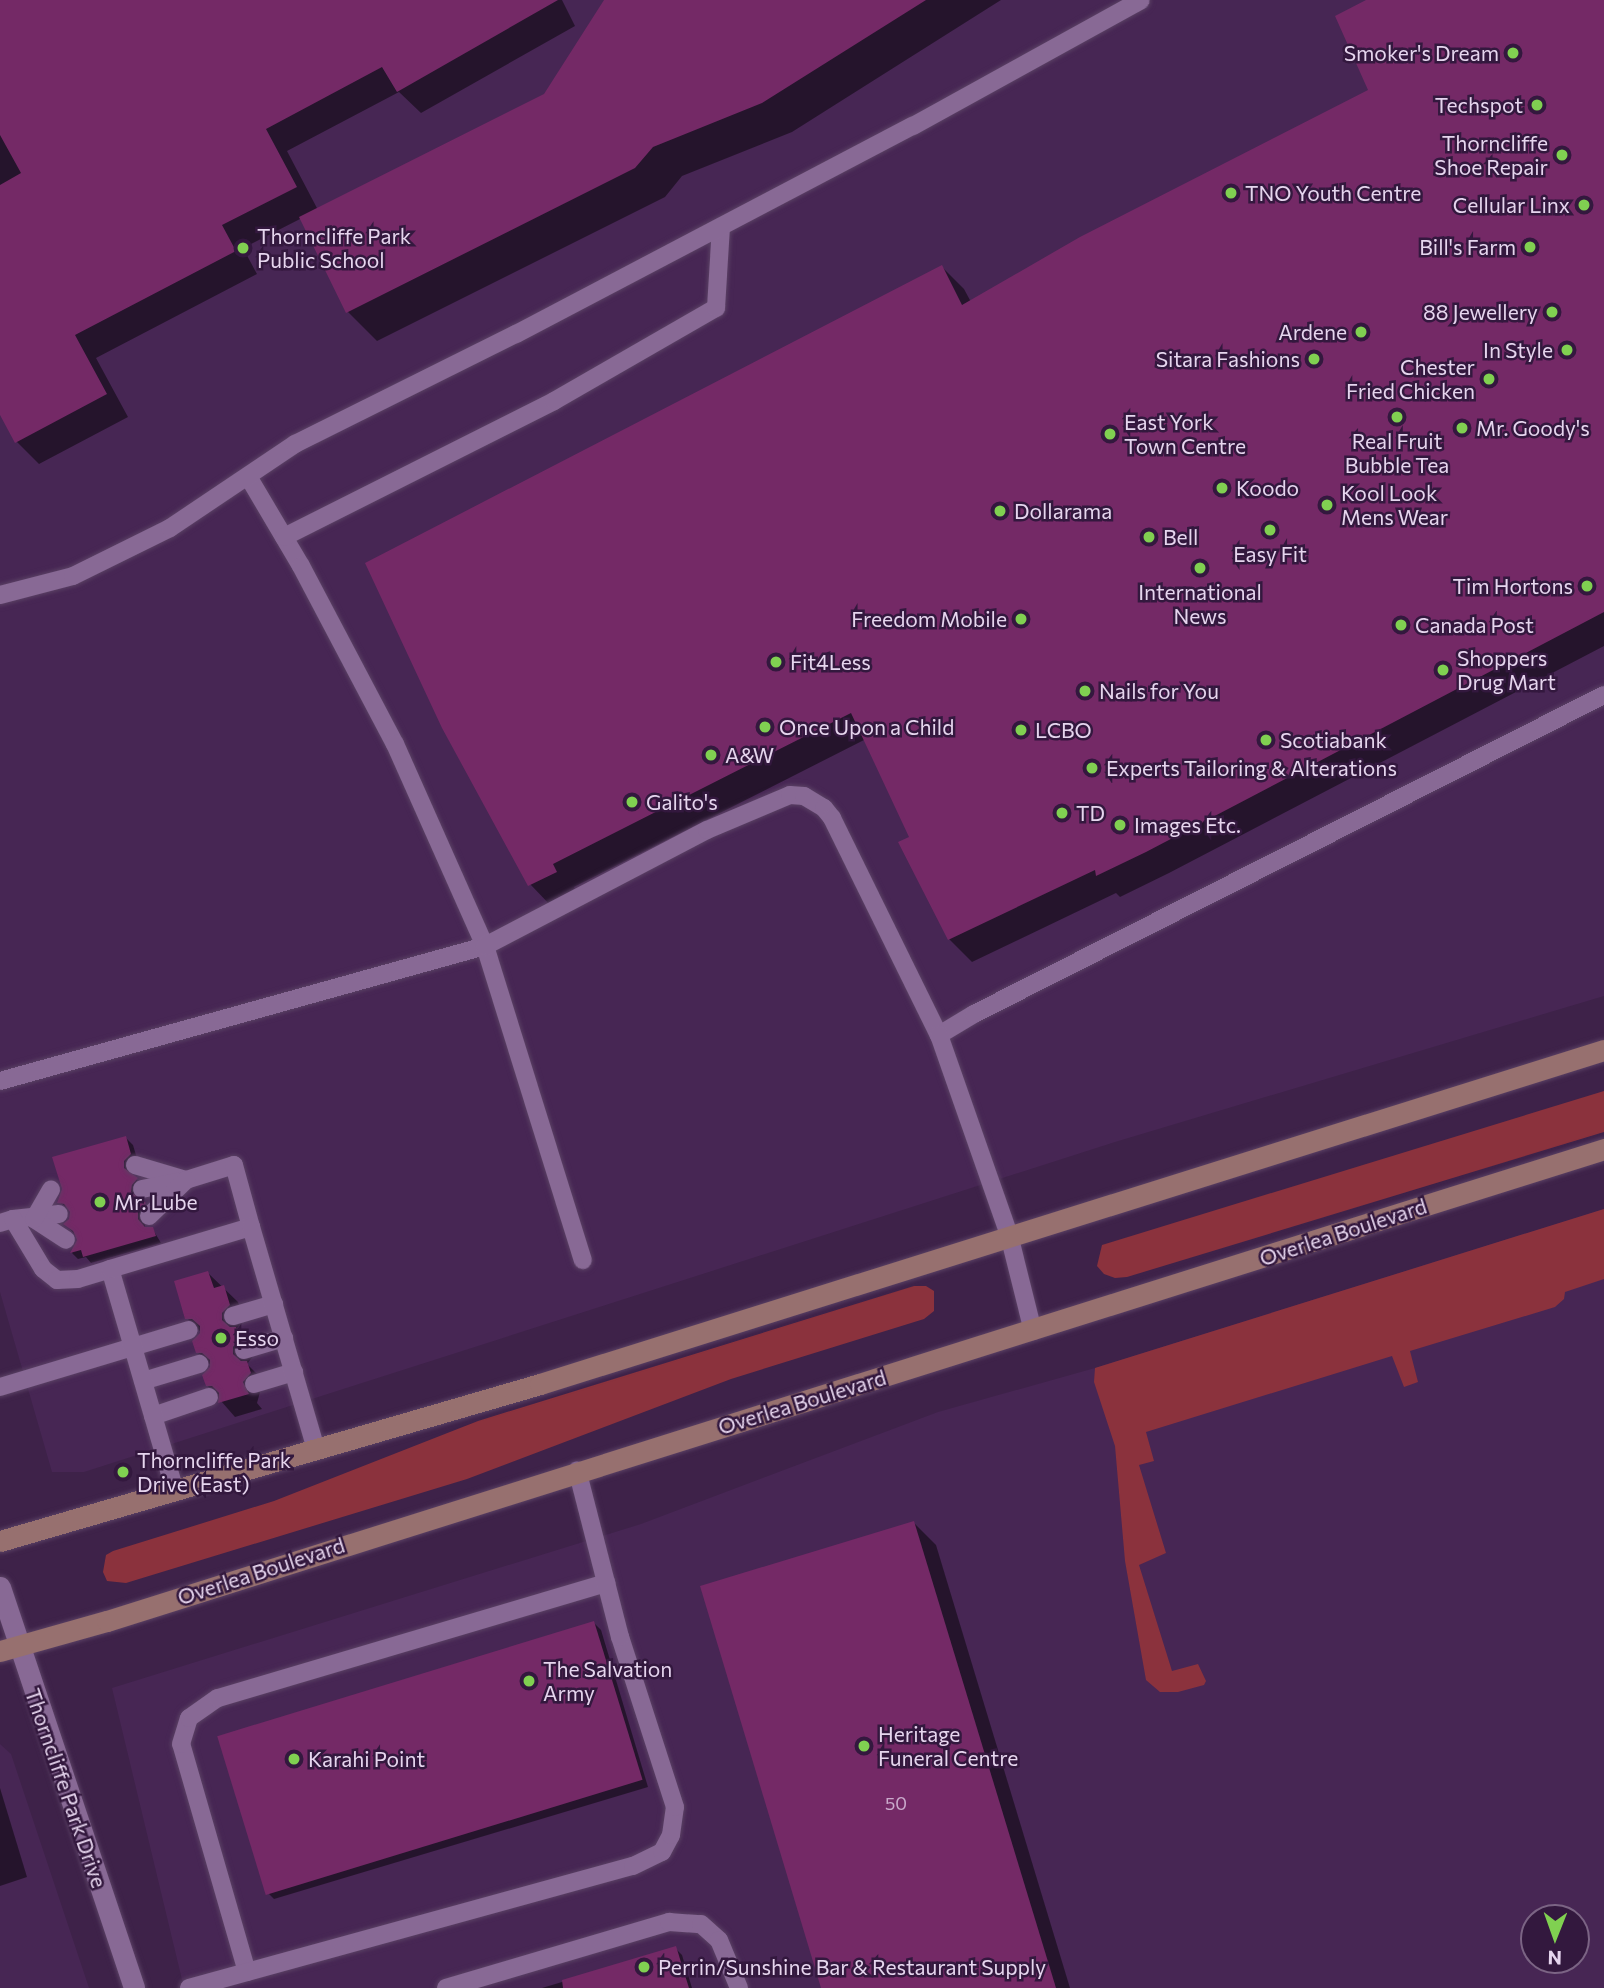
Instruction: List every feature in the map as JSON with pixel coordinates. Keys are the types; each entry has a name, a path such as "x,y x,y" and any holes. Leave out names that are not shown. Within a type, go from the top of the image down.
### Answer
{"main road":[{"path":"0,1541 540,1384 1604,1050"},
{"name":"Overlea Boulevard","path":"10,1648 107,1621 577,1470 1032,1331 1604,1149"}],"street":[{"name":"Thorncliffe Park Drive","path":"0,1587 10,1648 134,1988"}],"lane":[{"path":"0,595 73,576 170,528 249,478 295,444 516,334 721,227 913,126 1140,0"},
{"path":"284,537 554,401 716,308 721,227"},
{"path":"249,478 396,744 485,946 583,1260"},
{"path":"939,1035 974,1014 1604,695"},
{"path":"0,1081 485,946 707,830 790,795 804,796 824,808 832,818 939,1035 1009,1235 1032,1331"},
{"path":"135,1165 186,1180"},
{"path":"142,1189 186,1180 233,1165 316,1449"},
{"path":"149,1216 186,1180"},
{"path":"34,1219 51,1190"},
{"path":"7,1221 59,1214"},
{"path":"34,1219 66,1240"},
{"path":"7,1221 43,1269 57,1280 78,1279 251,1227"},
{"path":"110,1269 175,1491"},
{"path":"233,1316 274,1304"},
{"path":"0,1387 134,1349 189,1330"},
{"path":"244,1350 284,1338"},
{"path":"143,1381 199,1364"},
{"path":"254,1384 294,1372"},
{"path":"153,1416 209,1398"},
{"path":"189,1988 632,1866 662,1852 671,1835 675,1807 606,1583 577,1470"},
{"path":"247,1972 181,1744 189,1718 219,1698 606,1583"},
{"path":"446,1988 669,1922 701,1924 719,1940 739,1988"}],"shaded area":[{"path":"0,0 1604,0 1604,996 1115,1142 84,1472 52,1472 0,1292"},
{"path":"1604,1091 1604,1132 1127,1277 1115,1278 1104,1274 1097,1266 1102,1245"},
{"path":"1604,1209 1604,1988 184,1988 112,1688 641,1524 938,1412 1095,1368"},
{"path":"1604,1209 1604,1279 1565,1292 1564,1299 1555,1307 1410,1351 1418,1382 1404,1387 1392,1356 1146,1432 1154,1461 1139,1465 1166,1553 1139,1565 1172,1671 1198,1664 1206,1681 1204,1685 1178,1692 1160,1692 1146,1680 1125,1561 1115,1446 1094,1382 1095,1368"},
{"path":"914,1286 926,1286 934,1291 934,1311 924,1319 731,1379 467,1479 126,1583 107,1581 103,1572 106,1555 113,1551 274,1501 478,1421"},
{"path":"0,1744 11,1754 89,1988 0,1988"}],"building":[{"path":"0,0 558,0 397,92 382,67 266,129 297,187 222,225 236,251 75,335 107,394 15,443 0,415 0,185 21,173 0,135"},
{"path":"604,0 926,0 762,103 653,147 635,168 346,313 299,217 544,94"},
{"name":"East York Town Centre","path":"1366,0 1604,0 1604,612 1146,852 1096,876 1095,870 948,940 898,842 909,837 851,713 553,864 557,872 528,886 442,728 365,563 942,265 962,305 1080,237 1368,90 1335,16"},
{"name":"Mr. Lube","path":"126,1136 131,1154 124,1161 124,1168 138,1178 132,1185 131,1192 146,1203 138,1212 138,1219 145,1227 153,1227 156,1236 83,1257 81,1250 70,1253 77,1240 73,1231 63,1224 69,1219 70,1212 64,1204 57,1203 62,1189 52,1157"},
{"path":"208,1271 214,1288 224,1285 230,1305 222,1313 222,1320 230,1327 236,1327 240,1339 233,1347 233,1354 241,1361 247,1361 251,1373 243,1382 249,1394 218,1403 219,1393 212,1386 206,1386 202,1375 210,1367 210,1360 202,1353 196,1353 192,1341 200,1333 200,1326 192,1319 185,1319 174,1281"},
{"path":"914,1521 1056,1988 821,1988 700,1586"},
{"path":"594,1621 643,1780 266,1895 217,1736"},
{"name":"Perrin/Sunshine Bar & Restaurant Supply","path":"676,1946 689,1988 563,1988 562,1980"}],"place":[{"name":"Smoker's Dream","path":"1513,53"},
{"name":"Techspot","path":"1537,105"},
{"name":"Thorncliffe Shoe Repair","path":"1562,155"},
{"name":"TNO Youth Centre","path":"1231,193"},
{"name":"Cellular Linx","path":"1584,205"},
{"name":"Bill's Farm","path":"1530,247"},
{"name":"Thorncliffe Park Public School","path":"243,248"},
{"name":"88 Jewellery","path":"1552,312"},
{"name":"Ardene","path":"1361,332"},
{"name":"In Style","path":"1567,350"},
{"name":"Sitara Fashions","path":"1314,359"},
{"name":"Chester Fried Chicken","path":"1489,379"},
{"name":"Real Fruit Bubble Tea","path":"1397,417"},
{"name":"Mr. Goody's","path":"1462,428"},
{"name":"East York Town Centre","path":"1110,434"},
{"name":"Koodo","path":"1222,488"},
{"name":"Kool Look Mens Wear","path":"1327,505"},
{"name":"Dollarama","path":"1000,511"},
{"name":"Easy Fit","path":"1270,530"},
{"name":"Bell","path":"1149,537"},
{"name":"International News","path":"1200,568"},
{"name":"Tim Hortons","path":"1587,586"},
{"name":"Freedom Mobile","path":"1021,619"},
{"name":"Canada Post","path":"1401,625"},
{"name":"Fit4Less","path":"776,662"},
{"name":"Shoppers Drug Mart","path":"1443,670"},
{"name":"Nails for You","path":"1085,691"},
{"name":"Once Upon a Child","path":"765,727"},
{"name":"LCBO","path":"1021,730"},
{"name":"Scotiabank","path":"1266,740"},
{"name":"A&W","path":"711,755"},
{"name":"Experts Tailoring & Alterations","path":"1092,768"},
{"name":"Galito's","path":"632,802"},
{"name":"TD","path":"1062,813"},
{"name":"Images Etc.","path":"1120,825"},
{"name":"Mr. Lube","path":"100,1202"},
{"name":"Esso","path":"221,1338"},
{"name":"Thorncliffe Park Drive (East)","path":"123,1472"},
{"name":"The Salvation Army","path":"529,1681"},
{"name":"Heritage Funeral Centre","path":"864,1746"},
{"name":"Karahi Point","path":"294,1759"},
{"name":"Perrin/Sunshine Bar & Restaurant Supply","path":"644,1967"}]}
